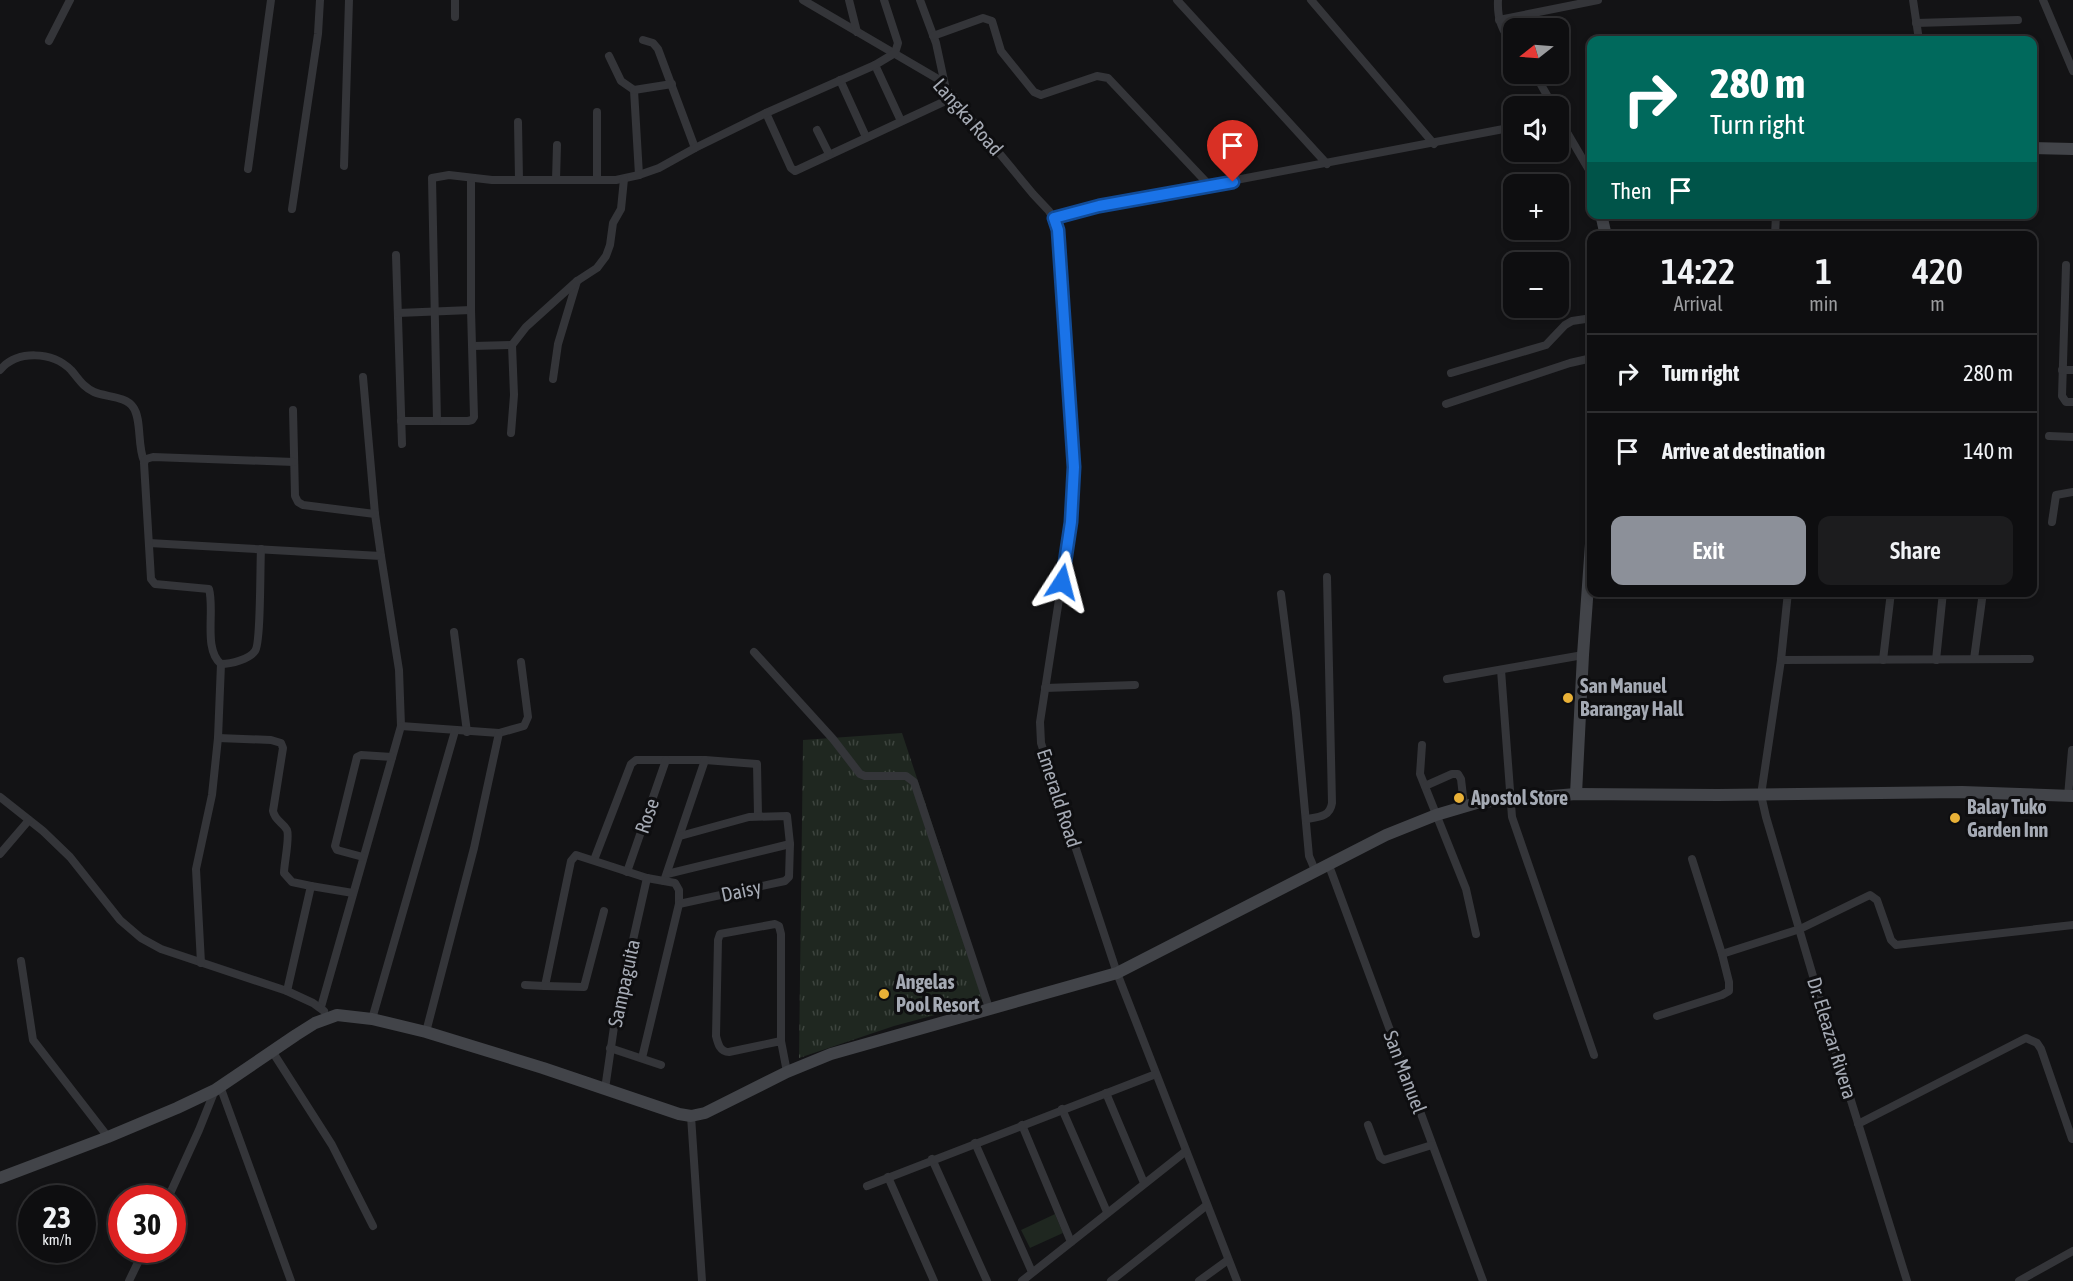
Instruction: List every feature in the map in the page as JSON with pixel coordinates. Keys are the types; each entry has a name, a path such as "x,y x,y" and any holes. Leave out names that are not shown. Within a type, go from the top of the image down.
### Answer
{"street":[{"path":"49,41 70,0"},
{"path":"248,169 271,0"},
{"path":"292,209 318,34 320,0"},
{"path":"344,166 349,0"},
{"path":"455,0 455,17"},
{"name":"Langka Road","path":"803,0 814,3 857,32 933,75 945,85 1054,218"},
{"path":"849,0 857,32"},
{"path":"437,421 431,181 435,177 448,175 471,179 624,179 659,168 695,148 875,65 895,53 898,43 884,0"},
{"path":"920,0 933,36 945,85"},
{"path":"1177,0 1327,164"},
{"path":"1311,0 1434,144"},
{"path":"1498,0 1498,20 1503,31"},
{"path":"1498,20 1598,0"},
{"path":"1913,0 1918,36"},
{"path":"2043,0 2073,71"},
{"path":"933,36 983,18 992,21 1001,51 1034,92 1041,95 1097,76 1102,75 1108,78 1209,186"},
{"path":"1916,23 2018,20"},
{"path":"643,40 656,46 695,148"},
{"path":"609,56 621,81 634,90 672,84"},
{"path":"875,65 901,121"},
{"path":"840,80 866,137"},
{"path":"634,90 639,175"},
{"path":"766,114 793,170 797,170 954,97"},
{"path":"597,112 597,180"},
{"path":"518,122 519,180"},
{"path":"1054,218 1099,206 1503,129"},
{"path":"818,130 829,154"},
{"path":"1569,135 1587,166"},
{"path":"556,180 557,145"},
{"path":"2037,148 2073,148"},
{"path":"401,421 472,420 471,179"},
{"path":"511,434 514,394 512,345 526,327 577,281 597,268 609,251 613,223 621,209 624,179"},
{"name":"Emerald Road","path":"1054,218 1058,230 1070,401 1073,489 1071,522 1039,729 1041,743 1117,973 1237,1281"},
{"path":"396,255 402,444"},
{"path":"2066,265 2068,339 2062,370 2062,396 2066,402 2073,402"},
{"path":"553,379 558,344 577,281"},
{"path":"398,313 471,309"},
{"path":"1451,373 1546,345 1565,324 1587,319"},
{"path":"473,346 512,345"},
{"path":"0,370 11,360 24,355 56,360 70,369 81,384 95,392 129,403 136,413 140,450 144,461 153,582 209,589 212,646 218,662 222,664"},
{"path":"1446,404 1587,359"},
{"path":"2062,370 2073,370"},
{"path":"0,1178 108,1137 218,1088 325,1012 353,893 401,726 399,670 375,514 363,377"},
{"path":"293,410 295,496 298,502 303,505 375,514"},
{"path":"2049,436 2073,437"},
{"path":"144,461 153,457 294,462"},
{"path":"2052,522 2056,495 2073,492"},
{"path":"149,543 381,556"},
{"path":"222,664 253,654 257,649 261,549"},
{"path":"1306,819 1326,815 1332,803 1327,578"},
{"path":"1281,594 1296,713 1310,856 1315,870"},
{"path":"1576,794 1587,597"},
{"path":"1761,795 1781,660 1787,597"},
{"path":"1883,660 1890,597"},
{"path":"1936,660 1942,597"},
{"path":"1974,659 1982,597"},
{"path":"454,632 467,732"},
{"path":"754,652 833,739 860,774 906,776 914,782 989,1008"},
{"path":"1447,679 1583,655"},
{"path":"1781,660 2030,659"},
{"path":"401,726 499,733 520,728 527,722 521,663"},
{"path":"201,963 196,869 212,795 222,664"},
{"path":"1501,670 1510,798 1515,826 1594,1055"},
{"path":"1045,688 1135,686"},
{"path":"372,1019 455,731"},
{"path":"426,1032 474,848 499,733"},
{"path":"218,738 271,740 281,743 283,748 273,807 274,816 284,827 288,836 284,873 292,882 353,893"},
{"path":"1422,745 1419,768 1466,889 1476,934"},
{"path":"0,797 70,857 120,920 141,938 160,949 287,991 325,1012 372,1019 426,1032 691,1116 725,1105 787,1072 831,1054 1117,973 1328,863 1386,835 1464,805 1510,798 1576,794 1761,795 1962,792 2071,796 2072,750"},
{"path":"363,857 337,850 335,846 357,757 361,755 392,757"},
{"path":"594,860 631,764 636,760 705,760 757,764 758,816"},
{"name":"Rose","path":"627,872 666,760"},
{"path":"666,878 705,760"},
{"path":"1425,786 1452,774 1458,774 1461,779 1464,805"},
{"name":"Dr. Eleazar Rivera","path":"1761,795 1907,1281"},
{"name":"Daisy","path":"679,904 788,880 790,844 787,816 758,816 680,836"},
{"path":"0,854 29,820"},
{"path":"545,986 571,861 576,855 647,878 666,878 790,844"},
{"path":"1658,1016 1729,991 1722,954 1692,858"},
{"name":"San Manuel","path":"1328,863 1483,1281"},
{"name":"Sampaguita","path":"604,1089 610,1048 647,878"},
{"path":"642,1058 679,904 677,884 666,878"},
{"path":"287,991 311,886"},
{"path":"1722,954 1800,929 1870,895 1877,900 1891,940 1896,945 2073,925"},
{"path":"525,986 584,987 604,911"},
{"path":"781,1041 729,1052 719,1047 716,1036 720,934 775,924 779,926 781,934 781,1041 787,1072"},
{"path":"21,961 33,1040 108,1137"},
{"path":"1858,1124 2026,1038 2037,1043 2041,1049 2072,1138"},
{"path":"610,1048 661,1065"},
{"path":"272,1051 332,1145 373,1226"},
{"path":"867,1186 1156,1074"},
{"path":"174,1185 218,1088"},
{"path":"218,1088 291,1281"},
{"path":"1106,1093 1144,1183"},
{"path":"1062,1109 1107,1212"},
{"path":"691,1116 702,1281"},
{"path":"1022,1125 1071,1242"},
{"path":"1368,1125 1380,1157 1384,1160 1432,1145"},
{"path":"975,1143 1032,1272"},
{"path":"1022,1281 1186,1150"},
{"path":"932,1160 987,1281"},
{"path":"888,1177 934,1281"},
{"path":"1111,1281 1207,1205"},
{"path":"2019,1281 2073,1251"},
{"path":"1199,1281 1228,1260"},
{"path":"129,1281 138,1263"}],"green space":[{"path":"902,733 987,1001 894,1026 799,1058 803,740"},
{"path":"1055,1214 1063,1233 1030,1248 1021,1230"}],"place":[{"name":"San Manuel Barangay Hall","path":"1568,698"},
{"name":"Apostol Store","path":"1459,798"},
{"name":"Balay Tuko Garden Inn","path":"1955,818"},
{"name":"Angelas Pool Resort","path":"884,994"}],"route":[{"path":"1062,582 1071,522 1074,467 1060,288 1058,230 1054,218 1099,206 1233,182"}]}
